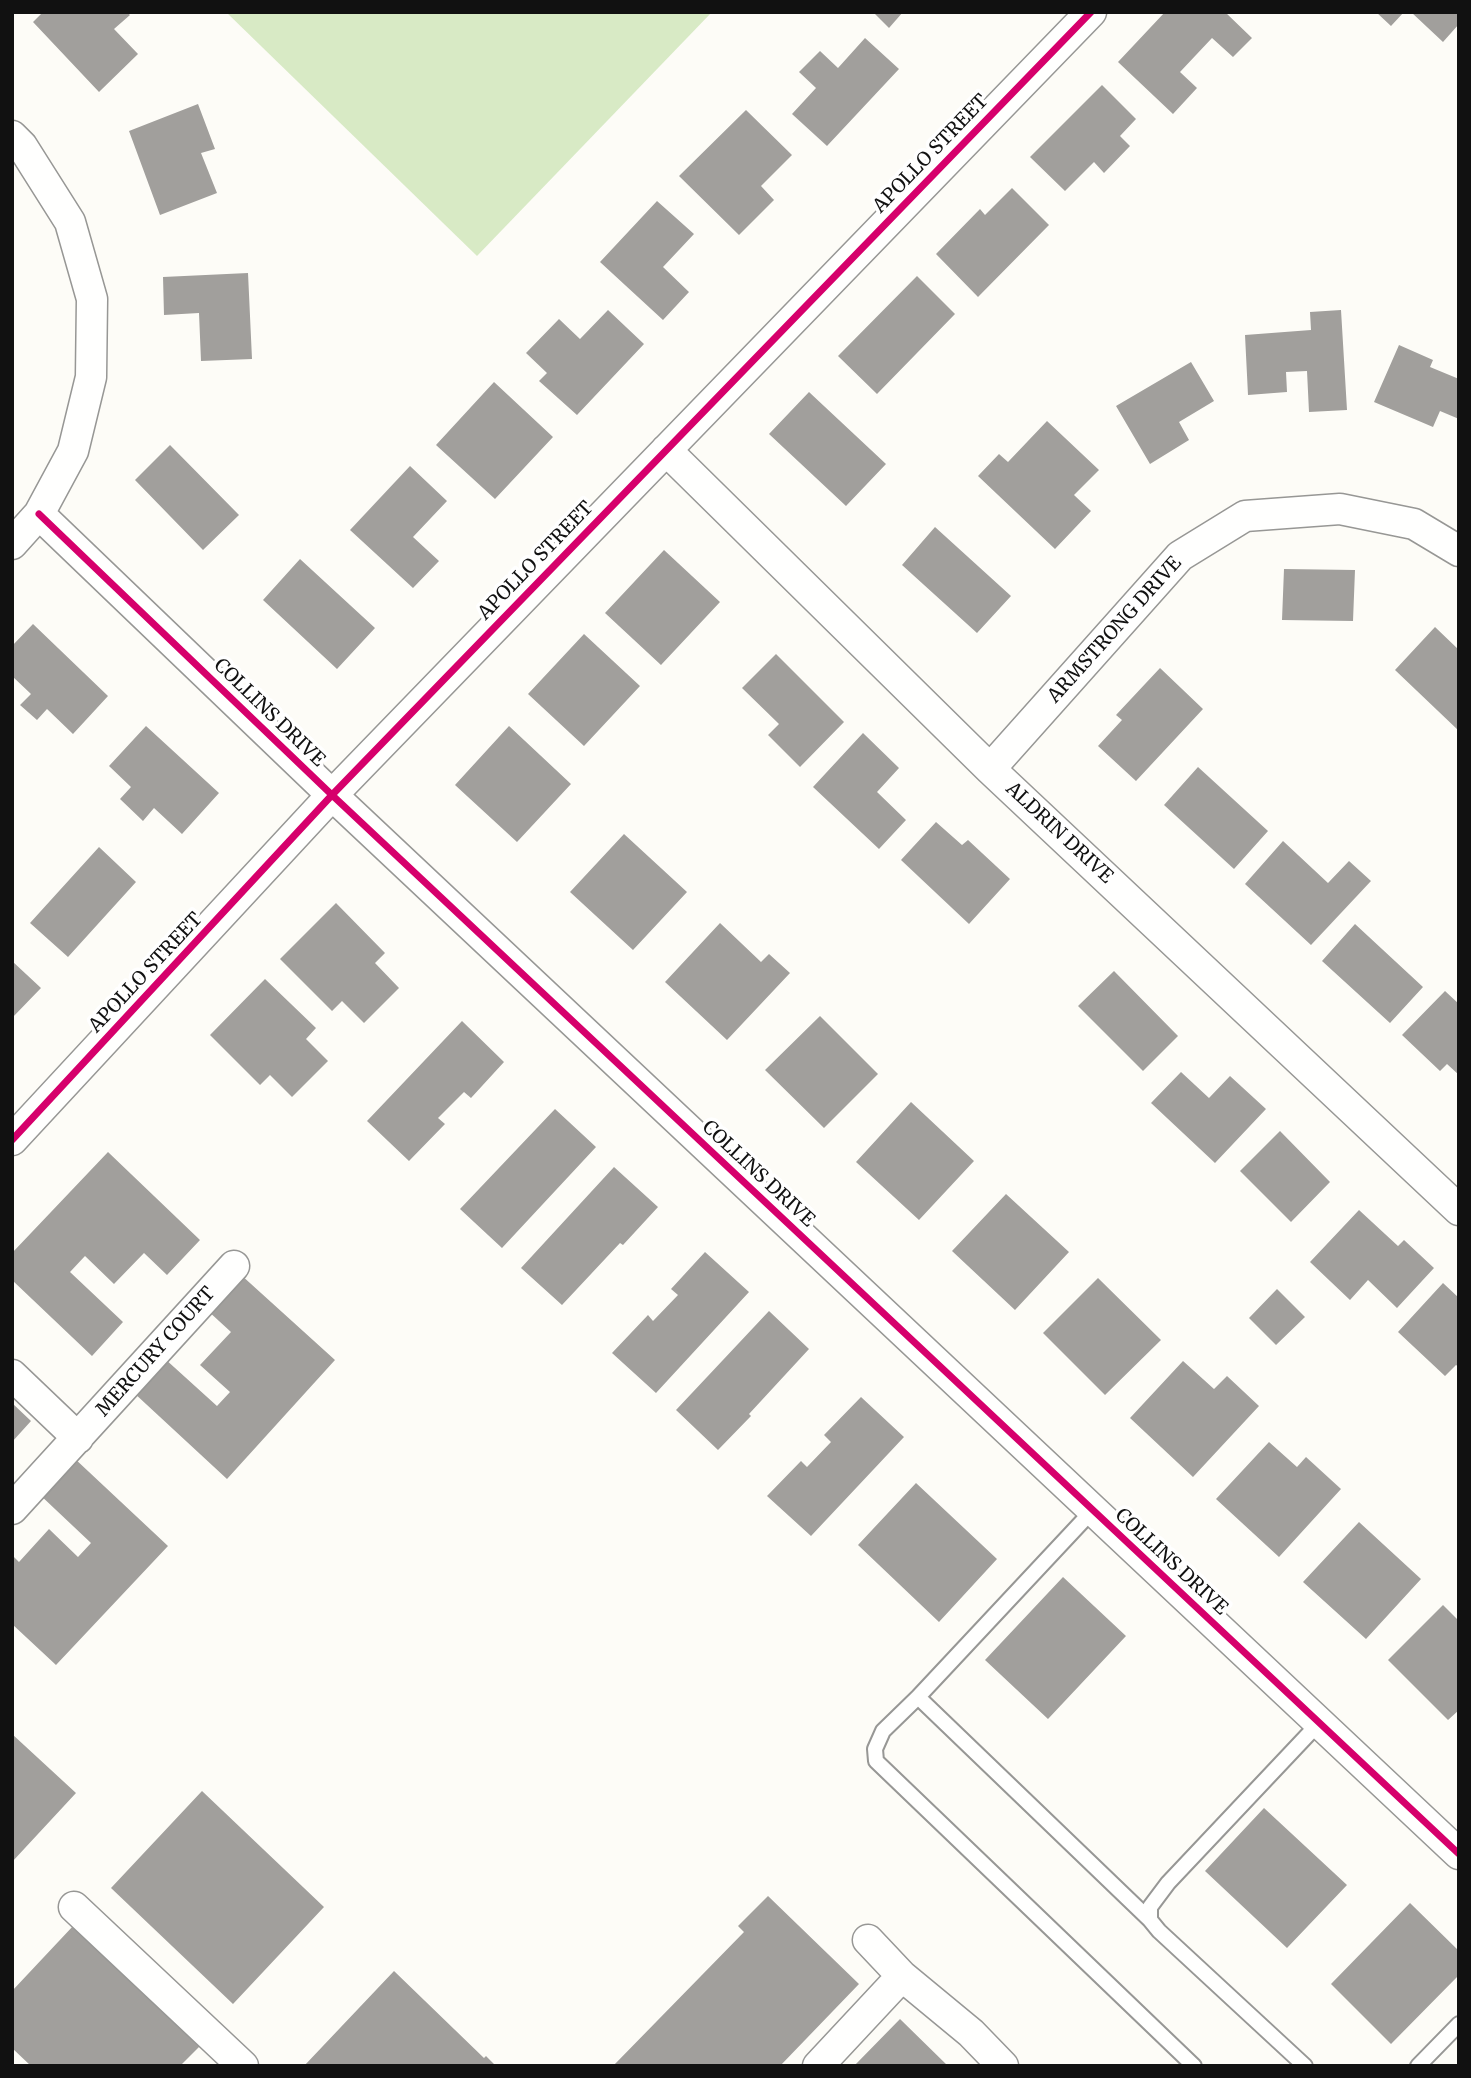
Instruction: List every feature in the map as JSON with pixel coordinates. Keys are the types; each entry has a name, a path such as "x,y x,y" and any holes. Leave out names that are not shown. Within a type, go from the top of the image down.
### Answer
{"street":[{"name":"APOLLO STREET","path":"12,1140 332,795 1091,12"},
{"path":"12,136 22,146 70,222 92,299 91,377 73,451 38,514 12,544"},
{"name":"ALDRIN DRIVE","path":"666,450 990,769 1459,1210"},
{"name":"ARMSTRONG DRIVE","path":"990,769 1180,556 1245,516 1340,509 1414,524 1459,551"},
{"name":"COLLINS DRIVE","path":"38,514 332,795 1459,1854"},
{"name":"MERCURY COURT","path":"12,1509 234,1266"},
{"path":"12,1375 78,1438"},
{"path":"74,1908 243,2066"},
{"path":"868,1940 902,1976 971,2033 1003,2066"},
{"path":"818,2066 902,1976"}],"lane":[{"path":"1093,1510 883,1731 875,1749 876,1761 1194,2066"},
{"path":"918,1697 1305,2066"},
{"path":"1150,1920 1150,1907 1168,1883 1319,1723"},
{"path":"1419,2066 1459,2024"}],"green space":[{"path":"226,12 712,12 477,256"}],"building":[{"path":"43,12 127,12 130,15 114,29 138,54 99,92 33,22"},
{"path":"873,12 903,12 889,28"},
{"path":"1165,12 1225,12 1252,38 1233,57 1212,38 1180,72 1197,88 1173,114 1118,62"},
{"path":"1376,12 1404,12 1391,26"},
{"path":"1411,12 1459,12 1459,24 1443,42"},
{"path":"865,38 899,69 827,146 792,114 816,88 799,72 820,51 838,68"},
{"path":"1102,85 1136,119 1120,136 1130,146 1104,173 1094,162 1065,191 1030,157"},
{"path":"198,104 215,149 201,153 217,193 160,215 129,131"},
{"path":"746,110 792,155 761,186 774,200 739,235 679,176"},
{"path":"1012,188 1049,225 978,297 936,254 980,209 985,215"},
{"path":"657,201 694,234 663,267 689,292 663,320 600,262"},
{"path":"248,273 252,359 201,361 199,313 164,315 163,277"},
{"path":"917,276 955,314 877,394 838,356"},
{"path":"608,310 644,344 577,415 539,381 547,373 526,353 559,319 580,339"},
{"path":"1341,310 1347,410 1309,412 1307,371 1286,372 1287,392 1248,395 1245,335 1311,330 1310,312"},
{"path":"1399,345 1433,360 1430,367 1459,379 1459,419 1440,411 1433,427 1374,402"},
{"path":"1191,362 1214,401 1179,422 1189,440 1150,464 1116,406"},
{"path":"494,382 553,437 495,499 436,445"},
{"path":"809,392 886,464 846,506 769,434"},
{"path":"1047,421 1099,470 1074,495 1091,511 1055,549 978,476 999,454 1008,462"},
{"path":"170,445 239,515 203,550 135,480"},
{"path":"410,466 447,501 413,537 439,561 413,588 350,530"},
{"path":"935,527 1011,596 977,633 902,565"},
{"path":"664,550 720,602 661,665 605,613"},
{"path":"300,559 375,628 337,669 263,600"},
{"path":"1284,569 1355,570 1353,621 1282,620"},
{"path":"33,624 108,696 73,734 47,709 37,720 20,705 31,694 12,676 12,646"},
{"path":"1435,627 1459,650 1459,731 1395,670"},
{"path":"584,634 640,686 584,746 528,694"},
{"path":"776,654 844,722 800,767 768,735 779,724 742,688"},
{"path":"1160,668 1203,709 1136,781 1098,746 1122,720 1116,715"},
{"path":"146,726 219,793 182,834 154,808 143,821 120,799 131,787 109,766"},
{"path":"509,726 571,784 517,842 455,785"},
{"path":"863,733 899,768 877,792 906,820 879,849 813,787"},
{"path":"1198,767 1268,831 1234,869 1164,805"},
{"path":"936,822 962,845 968,840 1010,879 969,924 901,860"},
{"path":"624,834 687,892 633,950 570,892"},
{"path":"1283,841 1328,883 1349,861 1371,881 1311,945 1245,884"},
{"path":"99,847 136,882 68,957 30,923"},
{"path":"336,903 385,953 375,963 399,988 364,1023 342,1001 332,1011 280,959"},
{"path":"720,923 761,962 769,954 790,973 727,1040 665,982"},
{"path":"1355,924 1423,987 1390,1023 1322,961"},
{"path":"12,961 41,988 12,1018"},
{"path":"1114,971 1178,1036 1143,1071 1078,1006"},
{"path":"265,979 316,1028 306,1039 328,1061 292,1097 270,1075 260,1085 210,1035"},
{"path":"1445,991 1459,1004 1459,1075 1447,1064 1440,1071 1402,1035"},
{"path":"820,1016 878,1074 824,1128 765,1070"},
{"path":"462,1021 504,1062 471,1098 464,1092 438,1118 445,1124 409,1161 367,1121"},
{"path":"1181,1072 1209,1098 1230,1076 1266,1109 1215,1163 1151,1103"},
{"path":"911,1102 974,1161 919,1220 856,1162"},
{"path":"555,1109 596,1147 502,1248 460,1209"},
{"path":"1280,1131 1330,1182 1291,1222 1240,1171"},
{"path":"108,1152 200,1240 167,1275 144,1253 114,1284 85,1256 70,1272 123,1322 92,1356 12,1280 12,1253"},
{"path":"614,1167 658,1207 562,1305 521,1268"},
{"path":"1006,1194 1069,1252 1015,1310 952,1251"},
{"path":"1359,1210 1398,1246 1404,1240 1434,1268 1397,1308 1368,1280 1350,1300 1310,1262"},
{"path":"705,1252 749,1292 656,1393 612,1353 648,1315 653,1321 678,1295 671,1289"},
{"path":"240,1274 335,1360 227,1479 133,1392 164,1358 217,1406 230,1392 200,1365 231,1332 207,1310"},
{"path":"1098,1278 1161,1340 1105,1395 1043,1333"},
{"path":"1443,1283 1459,1298 1459,1367 1456,1365 1445,1376 1398,1332"},
{"path":"1277,1289 1305,1317 1276,1345 1249,1318"},
{"path":"769,1311 809,1349 718,1450 676,1410"},
{"path":"1183,1361 1214,1389 1227,1376 1259,1406 1193,1477 1130,1418"},
{"path":"861,1397 904,1437 811,1536 767,1496 801,1461 807,1467 831,1442 824,1435"},
{"path":"12,1403 31,1421 12,1442"},
{"path":"1269,1442 1297,1467 1306,1457 1341,1489 1279,1557 1216,1499"},
{"path":"73,1457 168,1546 56,1665 12,1624 12,1555 19,1562 49,1529 78,1557 91,1543 38,1493"},
{"path":"916,1483 997,1559 939,1622 858,1545"},
{"path":"1359,1522 1421,1579 1366,1639 1303,1582"},
{"path":"1063,1577 1126,1636 1048,1719 985,1660"},
{"path":"1443,1605 1459,1621 1459,1710 1448,1720 1388,1660"},
{"path":"12,1734 76,1793 12,1862"},
{"path":"202,1791 324,1907 233,2004 111,1888"},
{"path":"1264,1808 1347,1885 1287,1948 1205,1871"},
{"path":"768,1896 859,1984 780,2066 613,2066 744,1932 738,1926"},
{"path":"1410,1903 1459,1951 1459,1975 1391,2044 1331,1984"},
{"path":"74,1925 201,2045 180,2066 31,2066 12,2048 12,1991"},
{"path":"394,1971 484,2058 486,2056 496,2066 304,2066"},
{"path":"900,2019 948,2066 854,2066"}],"cycle path":[{"path":"12,1140 332,795 1091,12"},
{"path":"39,514 332,795 1459,1854"}]}
